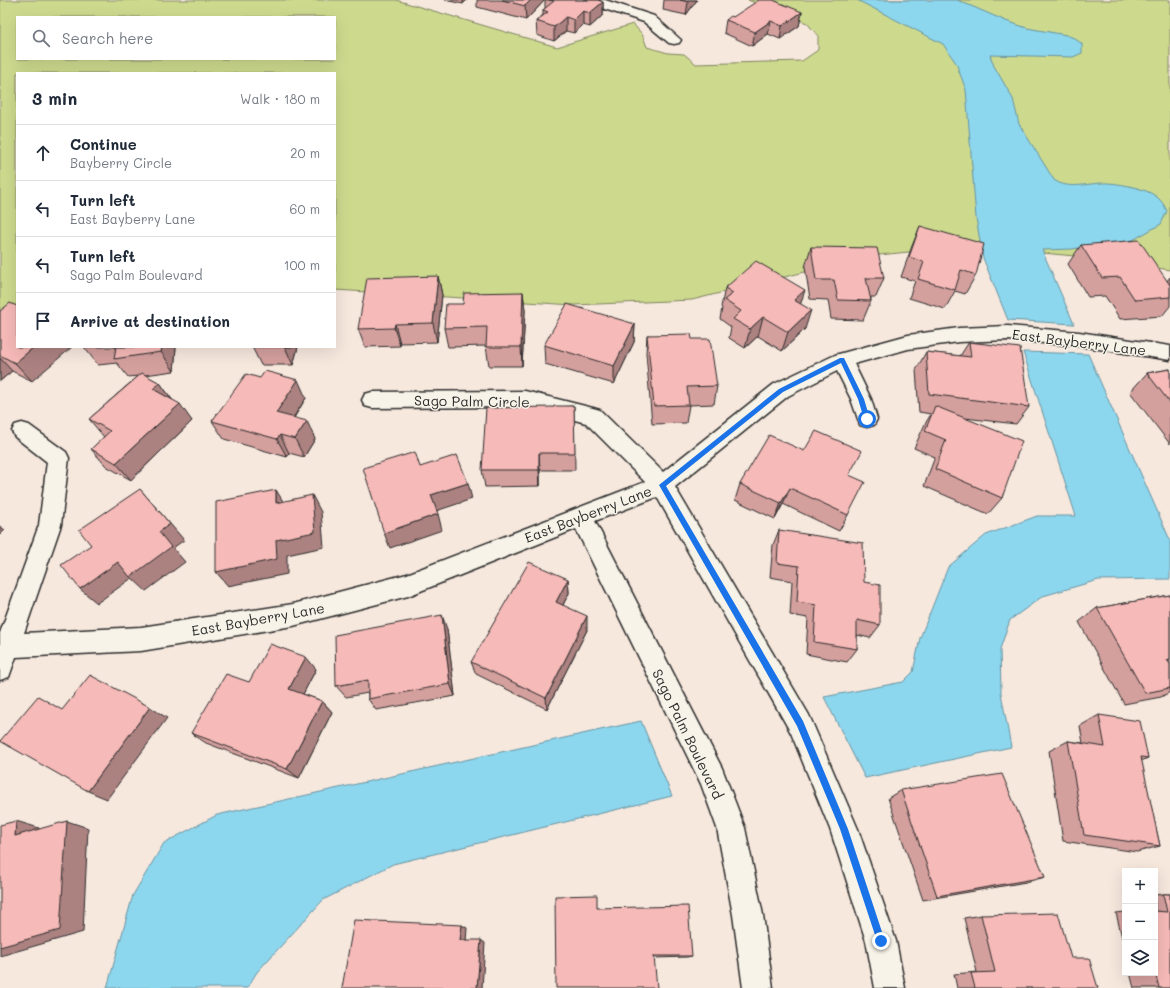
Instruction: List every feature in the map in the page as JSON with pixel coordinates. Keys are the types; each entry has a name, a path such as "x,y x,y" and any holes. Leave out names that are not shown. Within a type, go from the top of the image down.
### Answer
{"street":[{"path":"592,0 649,19 674,40"},
{"name":"East Bayberry Lane","path":"3,653 141,639 293,615 408,585 662,485 781,390 842,360 908,342 959,335 1008,333 1079,339 1170,353"},
{"path":"842,360 861,399 867,419"},
{"name":"Sago Palm Circle","path":"372,400 525,399 593,416 662,485"},
{"path":"3,653 50,525 58,458 22,431"},
{"path":"662,485 800,724 844,829 881,941 890,988"},
{"name":"Sago Palm Boulevard","path":"581,517 715,785 731,828 748,915 758,988"}],"green space":[{"path":"0,0 396,0 557,47 633,24 642,34 647,47 668,53 684,54 696,64 802,61 818,50 818,36 807,23 748,0 1170,0 1170,270 1096,258 968,246 869,256 692,300 574,305 336,290 336,72 16,72 16,321 0,322"}],"water":[{"path":"857,0 957,0 1006,21 1027,28 1066,35 1074,38 1082,44 1082,53 1073,57 990,55 994,66 1013,99 1019,124 1054,180 1073,186 1108,183 1144,190 1156,196 1162,202 1167,211 1161,224 1133,240 1072,249 1042,250 1074,324 1008,320 983,258 976,218 966,90 956,63 943,44"},
{"path":"1023,352 1088,354 1170,540 1170,579 1098,580 1043,596 1010,620 1000,649 1001,693 1011,747 865,778 824,697 903,682 913,672 920,638 948,567 986,535 1037,516 1076,516"},
{"path":"641,721 672,796 393,864 323,900 257,972 247,988 107,988 133,895 164,843 217,815"}],"building":[{"path":"502,0 531,0 525,6"},
{"path":"549,0 598,0 603,2 590,13 583,11 574,20 566,17 554,27 536,21 548,12 543,10 554,1"},
{"path":"759,0 773,0 802,12 782,26 771,21 755,32 726,20"},
{"path":"920,226 984,244 976,275 961,270 955,290 918,279 924,262 909,257"},
{"path":"1139,240 1170,285 1170,297 1135,300 1120,277 1102,278 1081,245"},
{"path":"811,247 877,248 884,278 866,278 871,301 838,300 834,280 816,280"},
{"path":"756,261 805,290 794,300 811,310 788,332 763,317 750,329 733,319 741,311 724,300 733,293 725,288"},
{"path":"438,276 433,323 395,324 394,328 358,329 367,278"},
{"path":"523,292 521,347 486,347 487,327 444,328 446,304 463,304 464,293"},
{"path":"10,303 16,306 16,348 33,348 15,363 0,355 0,311"},
{"path":"567,304 635,324 614,366 544,345"},
{"path":"691,334 692,339 710,339 717,386 687,387 689,405 654,406 647,335"},
{"path":"969,342 1020,348 1029,407 929,394 926,352 971,357"},
{"path":"116,348 162,348 161,352 114,359"},
{"path":"1170,369 1170,403 1147,373"},
{"path":"265,371 298,380 276,413 307,421 295,439 280,435 277,439 212,421 246,374 260,378"},
{"path":"142,373 160,383 153,389 180,404 116,463 91,449 110,431 89,419"},
{"path":"574,406 575,453 539,453 539,470 482,470 486,408"},
{"path":"935,406 1022,441 1002,498 935,469 946,440 925,431"},
{"path":"816,431 862,451 849,475 865,482 848,515 790,488 781,503 740,484 769,435 804,451"},
{"path":"415,452 420,467 457,455 468,483 431,495 438,514 384,533 363,468"},
{"path":"140,489 170,524 159,532 171,547 130,577 118,562 80,589 61,565 91,545 79,530"},
{"path":"276,490 276,503 312,495 315,532 276,540 277,559 216,572 216,502"},
{"path":"779,530 863,543 864,582 880,585 880,625 857,620 857,649 814,642 816,605 797,602 799,566 777,563"},
{"path":"529,562 568,579 556,602 587,616 546,698 471,662"},
{"path":"1170,595 1170,659 1167,660 1170,664 1170,688 1145,693 1097,608"},
{"path":"442,615 450,684 368,699 368,680 336,686 335,635"},
{"path":"270,644 306,657 289,689 322,701 287,769 191,733 226,674 249,682"},
{"path":"90,675 150,707 88,791 0,741 38,696 62,710"},
{"path":"1099,715 1140,721 1148,758 1141,757 1160,846 1084,835 1068,741 1105,747"},
{"path":"1002,774 1045,877 937,896 901,790"},
{"path":"16,821 15,836 67,821 60,930 0,947 0,825"},
{"path":"1163,894 1170,894 1170,988 1159,988 1156,976 1158,976 1158,911 1167,912"},
{"path":"597,895 597,908 688,906 692,956 654,956 657,988 556,988 555,896"},
{"path":"1058,913 1071,958 1089,958 1098,988 975,988 971,973 995,972 981,915"},
{"path":"354,920 462,925 460,940 481,940 477,988 342,988"}],"route":[{"path":"867,419 861,399 842,360 781,390 662,485 800,724 844,829 881,941"}]}
